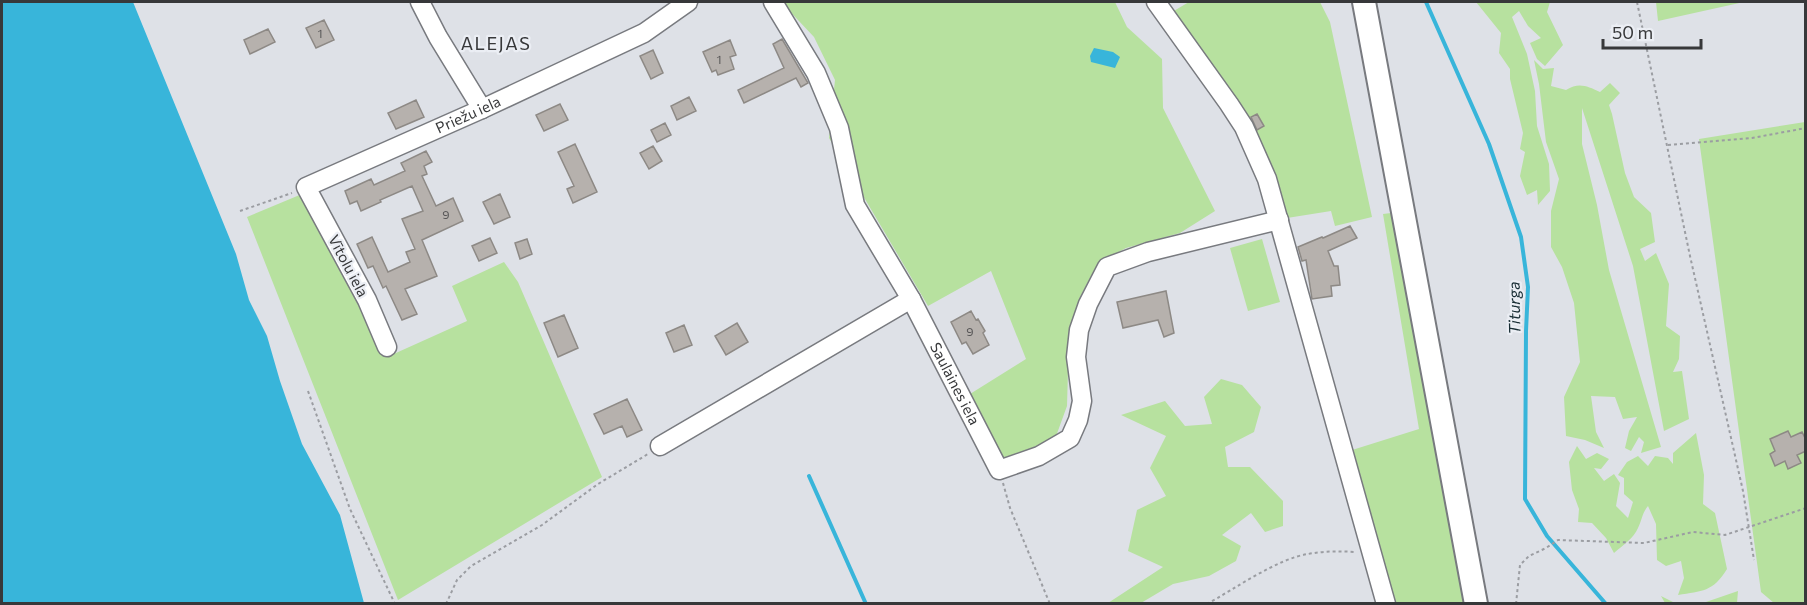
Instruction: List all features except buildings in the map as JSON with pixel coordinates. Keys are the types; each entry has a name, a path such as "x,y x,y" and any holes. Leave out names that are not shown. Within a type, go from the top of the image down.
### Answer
{"main road":[{"path":"1364,2 1476,603"}],"street":[{"path":"420,2 438,37 482,109"},
{"name":"Priežu iela","path":"306,187 482,109 644,33 688,2"},
{"name":"Saulaines iela","path":"773,2 816,73 839,128 855,205 911,299 999,470"},
{"path":"1156,2 1244,127 1268,179 1386,603"},
{"name":"Vītolu iela","path":"306,187 367,300 387,347"},
{"path":"999,470 1039,456 1070,438 1078,420 1082,401 1076,357 1079,330 1088,304 1107,267 1148,252 1279,220"},
{"path":"660,446 911,299"}],"path":[{"path":"1637,2 1690,256 1743,491 1754,560"},
{"path":"1668,145 1752,138 1806,128"},
{"path":"240,211 306,187"},
{"path":"308,392 350,509 395,603"},
{"path":"446,603 457,580 471,566 542,525 598,484 660,446"},
{"path":"999,470 1010,508 1050,603"},
{"path":"1516,603 1520,565 1529,556 1558,540 1644,543 1693,532 1725,535 1806,508"},
{"path":"1207,603 1284,561 1306,554 1334,551 1373,554"}],"green space":[{"path":"781,2 1115,2 1127,27 1162,59 1163,108 1215,211 1180,233 1126,248 1098,263 1080,297 1069,335 1067,406 1055,439 999,460 970,394 1026,359 991,271 928,306 829,138 835,80 814,37"},
{"path":"1189,2 1320,2 1330,22 1372,217 1335,226 1331,211 1287,218 1172,12"},
{"path":"1476,2 1550,2 1547,12 1563,45 1545,66 1537,59 1530,43 1541,38 1528,26 1519,11 1512,17 1527,54 1535,91 1537,126 1549,164 1550,191 1538,205 1537,190 1527,195 1520,176 1525,152 1520,149 1523,133 1510,79 1510,69 1499,53 1501,33"},
{"path":"1656,2 1744,2 1658,21"},
{"path":"1534,60 1543,69 1554,68 1551,86 1566,90 1575,86 1583,86 1600,92 1610,83 1620,93 1609,105 1625,173 1634,197 1651,213 1655,242 1640,249 1645,261 1656,253 1669,284 1666,326 1680,336 1679,359 1673,372 1682,371 1689,419 1664,431 1633,266 1582,108 1582,144 1597,205 1609,270 1661,447 1641,453 1644,442 1639,437 1631,451 1625,448 1629,431 1637,417 1623,419 1615,397 1591,396 1596,432 1604,448 1585,440 1566,436 1564,397 1580,362 1574,303 1562,267 1551,247 1551,211 1559,179 1546,142"},
{"path":"1805,122 1805,603 1774,603 1761,592 1699,139"},
{"path":"302,194 356,293 387,357 467,321 452,286 504,262 518,282 602,477 398,600 247,217"},
{"path":"1391,213 1465,603 1392,603 1349,451 1419,429 1383,214"},
{"path":"1262,239 1280,302 1248,311 1230,248"},
{"path":"1221,379 1242,385 1261,407 1254,432 1225,447 1228,467 1250,467 1283,501 1283,526 1265,532 1251,513 1222,535 1241,546 1236,561 1209,576 1173,584 1141,603 1108,603 1163,567 1128,551 1137,510 1166,496 1150,468 1166,436 1121,415 1165,401 1185,426 1212,424 1204,397"},
{"path":"1696,433 1704,475 1703,504 1715,513 1727,569 1712,586 1678,595 1684,578 1681,561 1666,566 1657,560 1656,524 1648,506 1634,535 1614,553 1606,538 1592,523 1578,522 1579,509 1572,490 1569,462 1577,446 1586,459 1597,453 1609,459 1601,469 1594,468 1604,481 1614,474 1620,483 1616,506 1628,518 1633,502 1624,494 1624,478 1618,475 1627,462 1638,456 1648,466 1655,456 1668,458 1673,464 1673,453"},
{"path":"1738,591 1737,603 1675,603 1706,602"},
{"path":"1661,596 1675,603 1665,603"}],"water":[{"path":"2,2 133,2 236,254 249,300 267,336 302,444 340,515 364,603 2,603"},
{"path":"1094,48 1113,52 1120,57 1115,68 1091,62 1090,56"}],"waterway":[{"name":"Titurga","path":"1426,2 1489,144 1521,237 1528,287 1525,499 1547,536 1606,604"},
{"path":"809,476 866,604"}],"district":[{"name":"ALEJAS","path":"496,44"}]}
